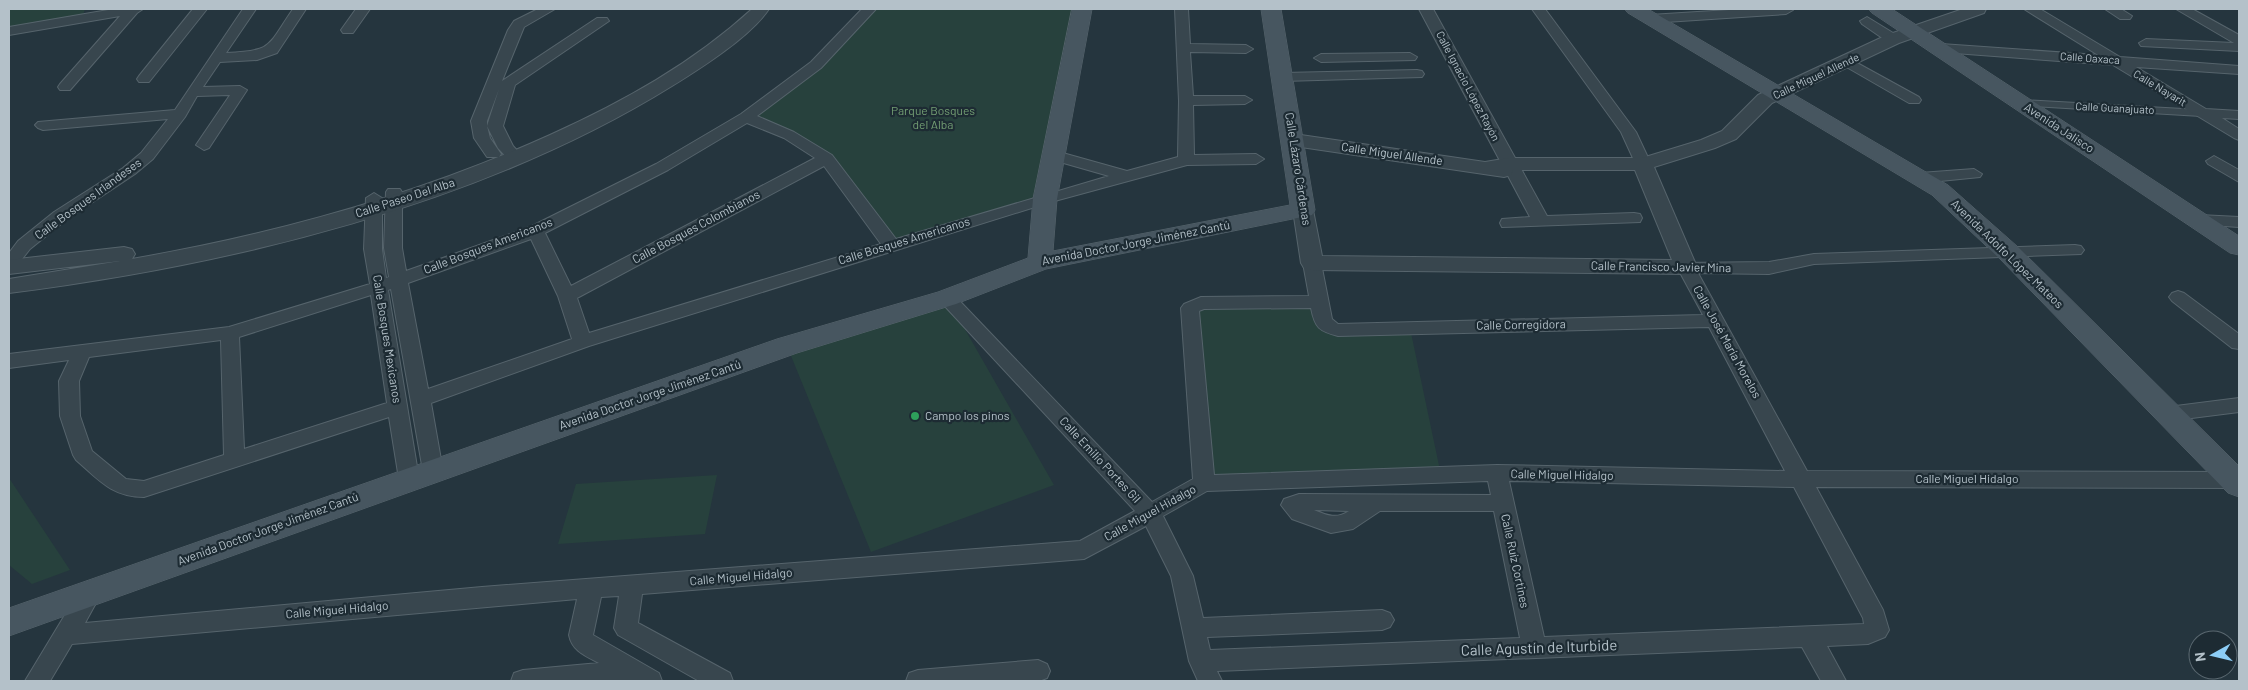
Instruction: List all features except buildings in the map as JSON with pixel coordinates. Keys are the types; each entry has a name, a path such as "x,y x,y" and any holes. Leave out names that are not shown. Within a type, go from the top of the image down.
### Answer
{"main road":[{"path":"1040,262 1044,199 1082,9"},
{"name":"Calle Lázaro Cárdenas","path":"1271,9 1294,140 1303,210"},
{"name":"Avenida Adolfo López Mateos","path":"1642,14 1779,93 1940,190 2010,253 2168,414 2237,481"},
{"name":"Avenida Jalisco","path":"1873,15 1903,35 1941,48 2239,247"},
{"name":"Avenida Doctor Jorge Jiménez Cantú","path":"9,622 787,346 947,298 1040,262 1303,210"}],"street":[{"path":"9,31 134,9"},
{"path":"64,87 134,9"},
{"path":"144,79 200,9"},
{"name":"Calle Bosques Irlandeses","path":"9,265 24,245 60,216 128,171 147,156 180,114 192,92 249,9"},
{"path":"217,58 257,56 272,50 298,9"},
{"path":"348,30 363,9"},
{"path":"505,153 482,138 478,121 515,30 519,24 548,9"},
{"name":"Calle Paseo Del Alba","path":"9,286 121,270 249,245 384,201 473,176 505,153 647,77 676,59 739,9"},
{"name":"Calle Paseo Del Alba","path":"505,153 579,129 662,85 705,57 761,9"},
{"name":"Calle Bosques Americanos","path":"9,361 230,333 400,280 536,231 662,167 746,117 816,65 869,9"},
{"path":"1181,9 1186,101 1186,160"},
{"name":"Calle Ignacio López Rayón","path":"1426,9 1504,168 1541,221"},
{"name":"Calle José María Morelos","path":"1538,9 1628,132 1686,267 1875,616 1877,630"},
{"name":"Calle Miguel Allende","path":"1294,140 1504,168 1644,170 1663,156 1708,144 1729,135 1766,99 1903,35 1978,9"},
{"name":"Calle Nayarit","path":"2031,9 2239,135"},
{"path":"2112,9 2125,16"},
{"path":"2183,9 2239,40"},
{"path":"1642,14 1786,10"},
{"path":"505,153 495,126 508,83 602,21"},
{"path":"2215,26 2239,28"},
{"path":"2146,43 2239,47"},
{"path":"1184,48 1246,49"},
{"name":"Calle Oaxaca","path":"1941,48 2239,70"},
{"path":"1283,77 1327,76 1419,79 1408,53 1319,51 1327,76"},
{"path":"1848,62 1914,100"},
{"path":"192,92 240,90 204,145"},
{"path":"1186,101 1245,100"},
{"name":"Calle Guanajuato","path":"2021,103 2239,115"},
{"path":"43,125 180,114"},
{"path":"746,117 790,135 826,158 891,245"},
{"path":"1052,155 1127,177"},
{"name":"Calle Bosques Colombianos","path":"567,296 826,158"},
{"name":"Calle Bosques Americanos","path":"421,399 582,342 1044,199 1186,160 1256,159"},
{"path":"2214,161 2239,177"},
{"path":"1920,178 1974,174"},
{"name":"Calle Paseo Del Alba","path":"9,265 128,254 384,201"},
{"name":"Calle Bosques Mexicanos","path":"384,201 421,399 421,475"},
{"name":"Calle Bosques Mexicanos","path":"384,201 374,249 379,287 398,407 421,475"},
{"name":"Calle Lázaro Cárdenas","path":"1303,210 1323,321 1328,327"},
{"path":"1508,222 1634,218"},
{"path":"2199,220 2239,222"},
{"path":"536,231 567,296 582,342"},
{"name":"Calle Francisco Javier Mina","path":"1312,263 1769,268 1814,259 2075,250"},
{"path":"2178,297 2239,343"},
{"name":"Calle Emilio Portes Gil","path":"947,298 1151,514 1182,576 1193,628 1205,671"},
{"path":"1204,483 1190,311 1193,305 1201,303 1320,302"},
{"name":"Calle Corregidora","path":"1328,327 1338,330 1714,321"},
{"path":"230,333 234,460"},
{"path":"81,353 69,381 70,416 83,455 119,485 129,489 144,489 398,407"},
{"path":"2168,414 2239,405"},
{"name":"Calle Miguel Hidalgo","path":"65,635 632,585 1084,550 1204,483 1497,473 1801,479 2237,481"},
{"name":"Calle Ruíz Cortines","path":"1497,473 1534,648"},
{"path":"1376,502 1504,503"},
{"path":"632,585 626,628 721,681"},
{"path":"591,589 581,635 582,641 642,676"},
{"path":"37,681 91,592"},
{"path":"1193,628 1382,620"},
{"name":"Calle Agustín de Iturbide","path":"1205,671 1534,648 1868,634 1877,630"},
{"path":"1809,637 1834,681"},
{"path":"918,681 1038,671"},
{"path":"523,681 642,676"}],"green space":[{"path":"9,9 85,9 82,18 9,31"},
{"name":"Parque Bosques del Alba","path":"869,9 1082,9 1045,199 891,245 826,158 746,117 816,65"},
{"name":"Campo los pinos","path":"947,298 1054,485 871,552 787,346"},
{"path":"1320,302 1328,327 1410,328 1441,475 1204,483 1193,305"},
{"path":"717,475 705,534 558,544 576,484"},
{"path":"9,478 70,570 32,584 9,565"}],"place":[{"name":"Campo los pinos","path":"915,416"}]}
